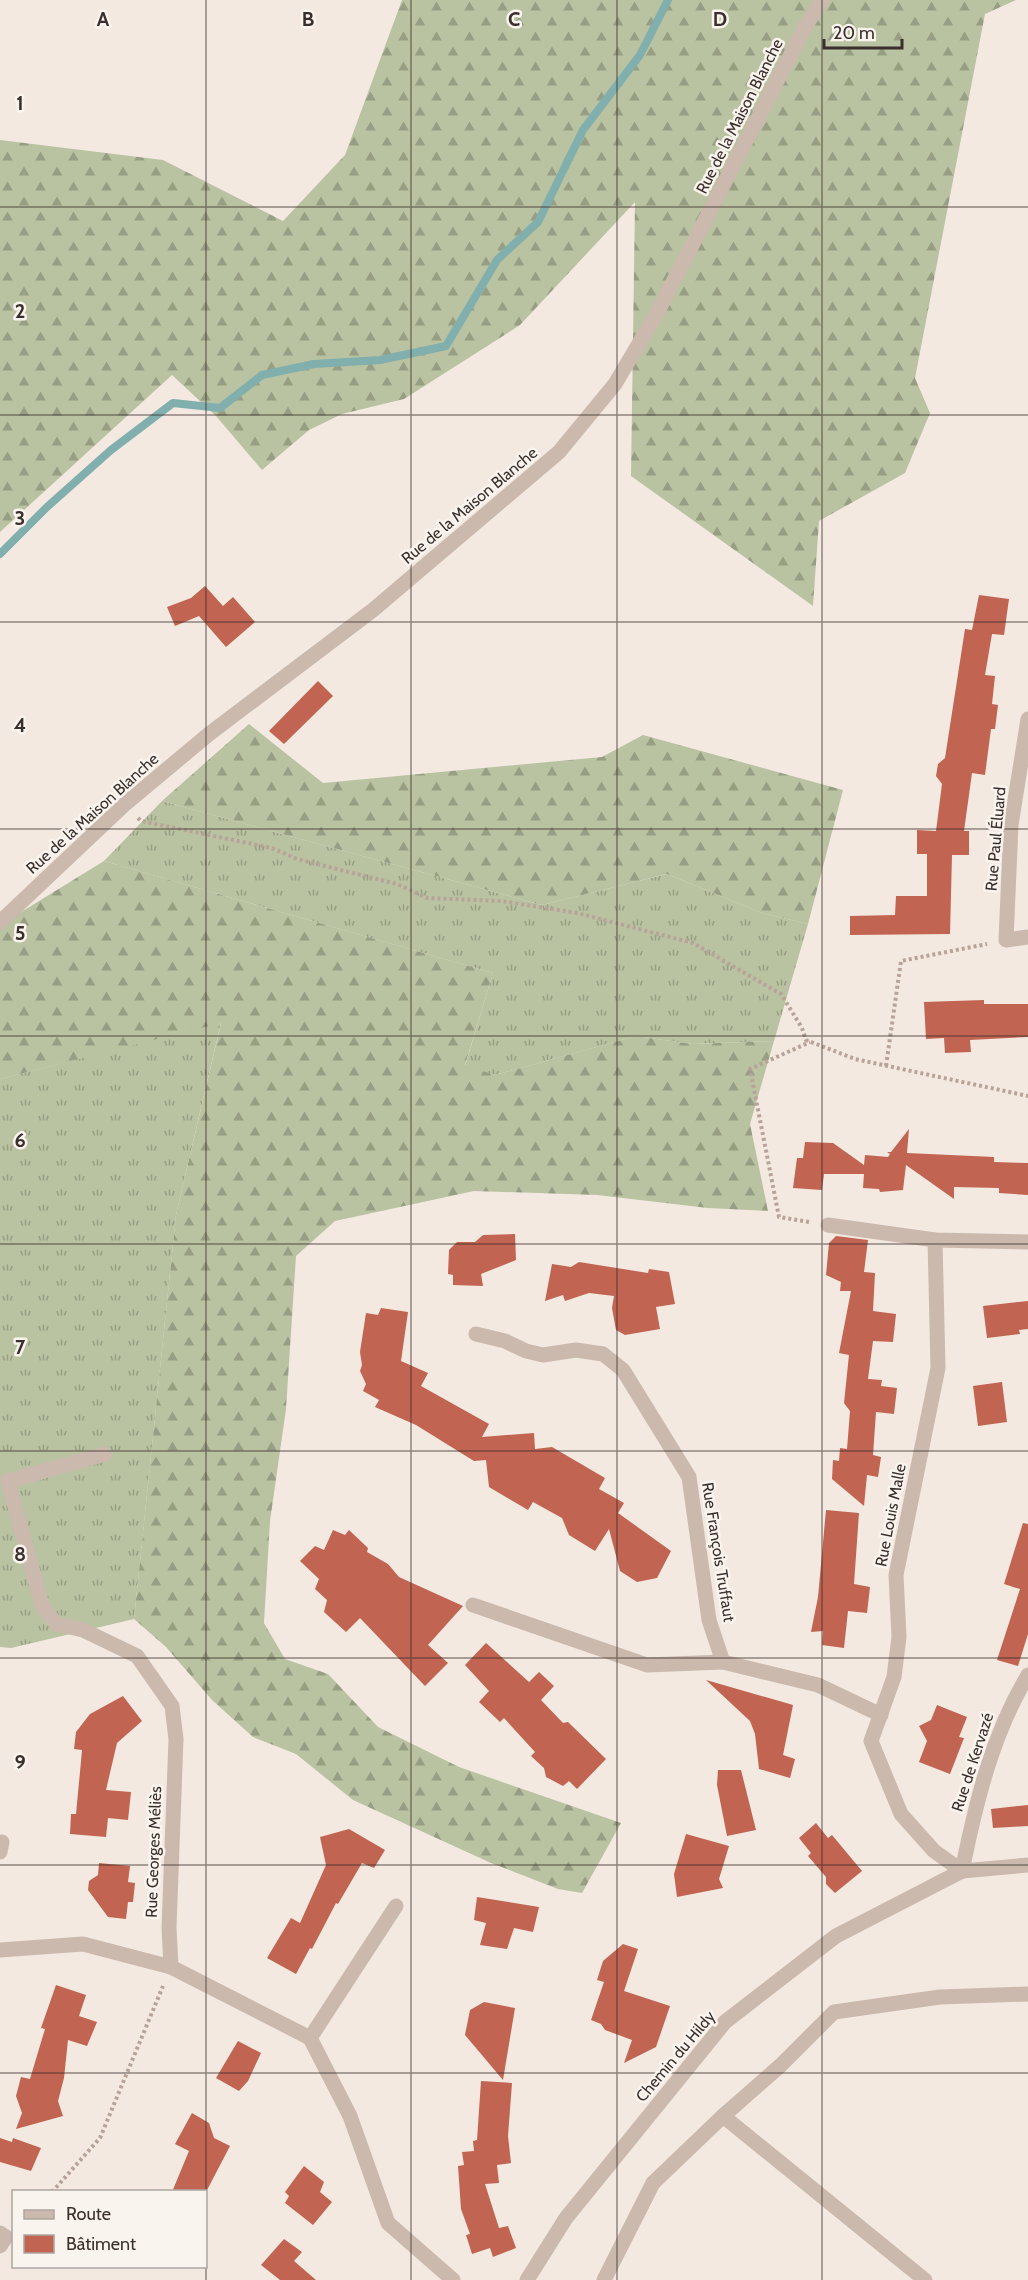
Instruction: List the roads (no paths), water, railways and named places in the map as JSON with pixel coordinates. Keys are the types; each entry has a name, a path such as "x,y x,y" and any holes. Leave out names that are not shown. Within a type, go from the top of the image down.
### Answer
{"street":[{"name":"Rue de la Maison Blanche","path":"0,922 124,805 209,734 373,610 559,452 615,384 657,313 805,27 822,0"},
{"name":"Rue Paul Éluard","path":"1028,719 1011,825 1006,940 1028,937"},
{"path":"828,1225 935,1240 1028,1242"},
{"name":"Rue Louis Malle","path":"935,1240 938,1368 896,1575 898,1647 894,1677 871,1741 901,1814 934,1851 962,1871"},
{"name":"Rue François Truffaut","path":"476,1334 506,1341 526,1351 543,1355 576,1350 603,1354 623,1370 689,1477 709,1620 723,1662"},
{"name":"Rue Georges Méliès","path":"105,1454 8,1481 42,1605 56,1624 83,1630 137,1656 172,1706 176,1739 169,1928 171,1967"},
{"path":"473,1605 647,1665 723,1662 818,1685 881,1715"},
{"name":"Rue de Kervazé","path":"962,1871 977,1796 1009,1707 1028,1675"},
{"path":"962,1871 1028,1864"},
{"name":"Chemin du Hildy","path":"527,2280 566,2218 725,2022 836,1936 962,1871"},
{"path":"310,2038 396,1906"},
{"path":"0,1950 83,1944 171,1967 310,2038 350,2116 388,2223 453,2280"},
{"path":"604,2280 653,2183 723,2116 781,2065 834,2012 940,1998 1028,1994"},
{"path":"723,2116 925,2280"},
{"path":"0,2233 6,2237 0,2246"}],"waterway":[{"path":"0,554 47,507 111,450 173,403 220,408 262,375 314,364 380,360 446,346 497,260 538,222 583,130 640,55 668,0"}]}
